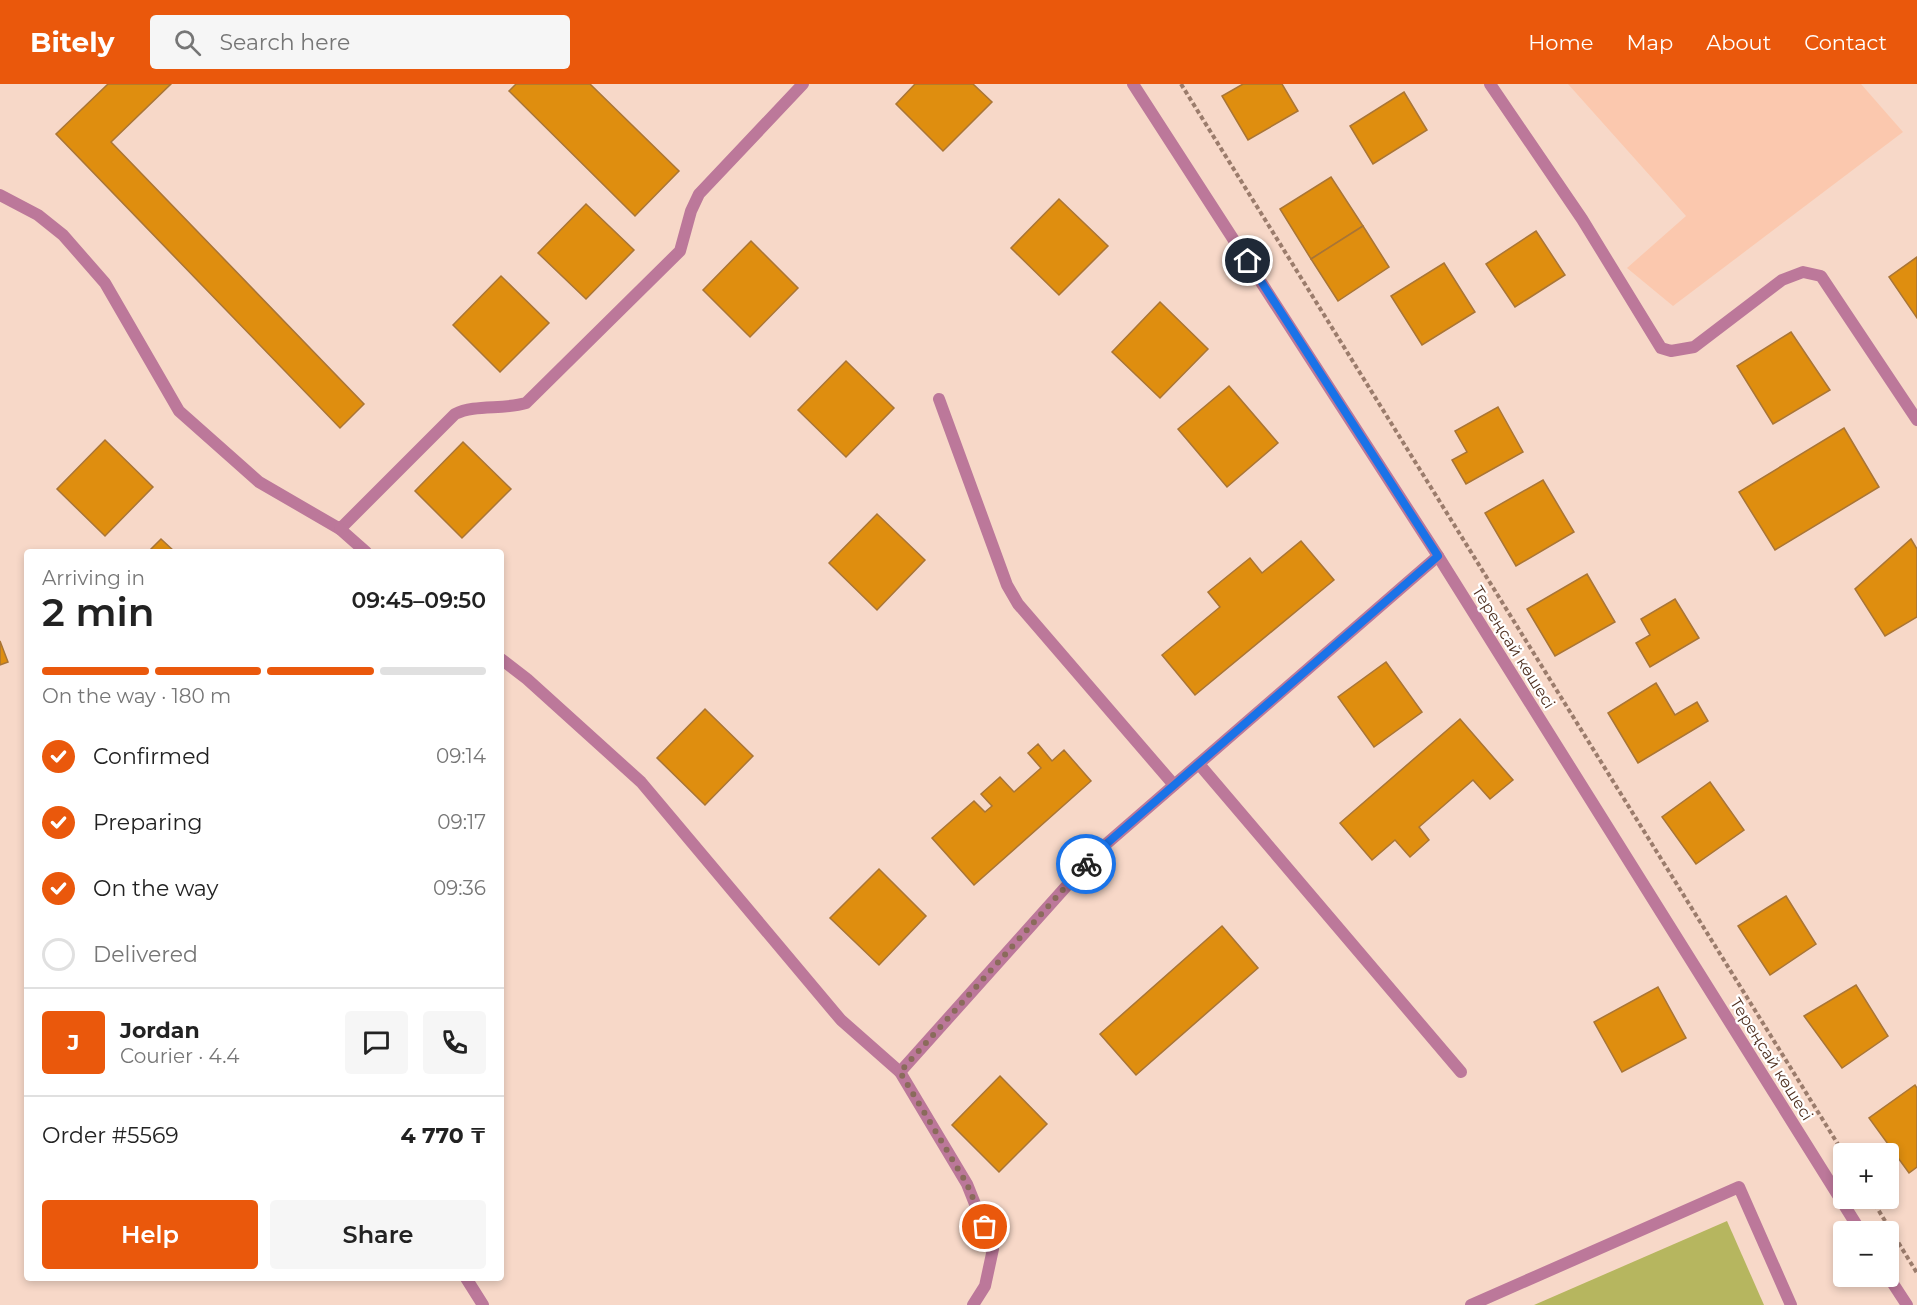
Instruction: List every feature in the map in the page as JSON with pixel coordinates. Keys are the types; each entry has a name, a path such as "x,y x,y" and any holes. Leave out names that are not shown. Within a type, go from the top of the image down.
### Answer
{"street":[{"path":"340,529 455,414 462,410 511,407 526,403 680,251 691,211 699,194 803,84"},
{"name":"Тереңсай көшесі","path":"1133,84 1438,556 1854,1221"},
{"path":"1490,84 1582,219 1660,348 1671,351 1694,347 1782,280 1803,272 1821,276 1917,420"},
{"path":"0,195 38,215 63,235 105,283 179,411 259,482 340,529 363,549"},
{"path":"939,399 1007,585 1018,604 1174,785"},
{"path":"900,1072 1097,852 1438,556"},
{"path":"504,661 527,678 640,782 841,1020 900,1072 967,1184 993,1249 985,1286 973,1305"},
{"path":"1199,764 1461,1072"},
{"path":"1471,1305 1739,1187 1791,1305"},
{"path":"468,1281 483,1305"},
{"path":"1895,1287 1907,1305"}],"path":[{"path":"1181,84 1837,1143"},
{"path":"1878,1209 1917,1273"}],"shaded area":[{"path":"1568,84 1861,84 1903,132 1673,306 1627,268 1686,216"},
{"path":"1727,1221 1764,1305 1534,1305"}],"building":[{"path":"108,84 171,84 111,142 364,404 340,428 56,134"},
{"path":"516,84 590,84 679,171 635,216 509,91"},
{"path":"915,84 973,84 992,102 943,151 896,104"},
{"path":"1243,84 1282,84 1298,111 1248,140 1222,96"},
{"path":"1404,92 1427,130 1373,164 1350,126"},
{"path":"1331,177 1363,226 1311,259 1280,209"},
{"path":"1059,199 1108,246 1059,295 1011,248"},
{"path":"586,204 634,250 586,299 538,253"},
{"path":"1363,226 1389,267 1338,301 1311,259"},
{"path":"1536,231 1565,275 1515,307 1486,264"},
{"path":"751,241 798,288 750,337 703,290"},
{"path":"1917,257 1917,318 1889,277"},
{"path":"1444,263 1475,312 1422,345 1391,296"},
{"path":"501,276 549,323 500,372 453,325"},
{"path":"1160,302 1208,349 1160,398 1112,352"},
{"path":"1791,332 1830,390 1773,424 1737,366"},
{"path":"846,361 894,408 846,457 798,410"},
{"path":"1229,386 1278,443 1227,487 1178,429"},
{"path":"1498,407 1523,452 1466,484 1452,460 1467,452 1455,431"},
{"path":"1844,428 1879,487 1775,550 1739,492"},
{"path":"105,440 153,487 105,536 57,489"},
{"path":"463,442 511,489 462,538 415,491"},
{"path":"1543,480 1574,532 1516,566 1485,513"},
{"path":"877,514 925,560 877,610 829,563"},
{"path":"161,539 172,549 151,549"},
{"path":"1911,539 1917,549 1917,617 1885,636 1855,589"},
{"path":"1301,541 1334,580 1195,695 1162,655 1220,607 1208,592 1250,558 1262,573"},
{"path":"1587,574 1615,622 1555,656 1527,609"},
{"path":"1675,599 1699,638 1650,667 1636,643 1650,635 1641,619"},
{"path":"0,641 8,662 0,665"},
{"path":"1386,662 1422,712 1374,747 1338,697"},
{"path":"1656,683 1675,715 1697,702 1708,721 1638,763 1608,713"},
{"path":"705,709 753,756 705,805 657,758"},
{"path":"1460,719 1513,780 1490,799 1473,780 1419,827 1429,840 1410,857 1395,840 1372,860 1340,823"},
{"path":"1038,744 1052,761 1064,750 1091,781 974,885 932,838 974,801 985,812 992,806 981,794 1000,777 1014,792 1041,768 1028,753"},
{"path":"1710,782 1744,830 1696,864 1662,817"},
{"path":"879,869 926,916 879,965 830,918"},
{"path":"1786,896 1816,944 1770,975 1738,926"},
{"path":"1222,926 1258,968 1136,1075 1100,1034"},
{"path":"1856,985 1888,1036 1842,1068 1804,1016"},
{"path":"1658,987 1686,1038 1622,1072 1594,1022"},
{"path":"1000,1076 1047,1124 999,1172 952,1125"},
{"path":"1915,1085 1917,1088 1917,1167 1909,1173 1899,1159 1899,1143 1887,1143 1869,1118"}],"way so far":[{"path":"985,1227 967,1184 900,1072 1086,864"}],"route":[{"path":"1086,864 1438,556 1248,261"}]}
